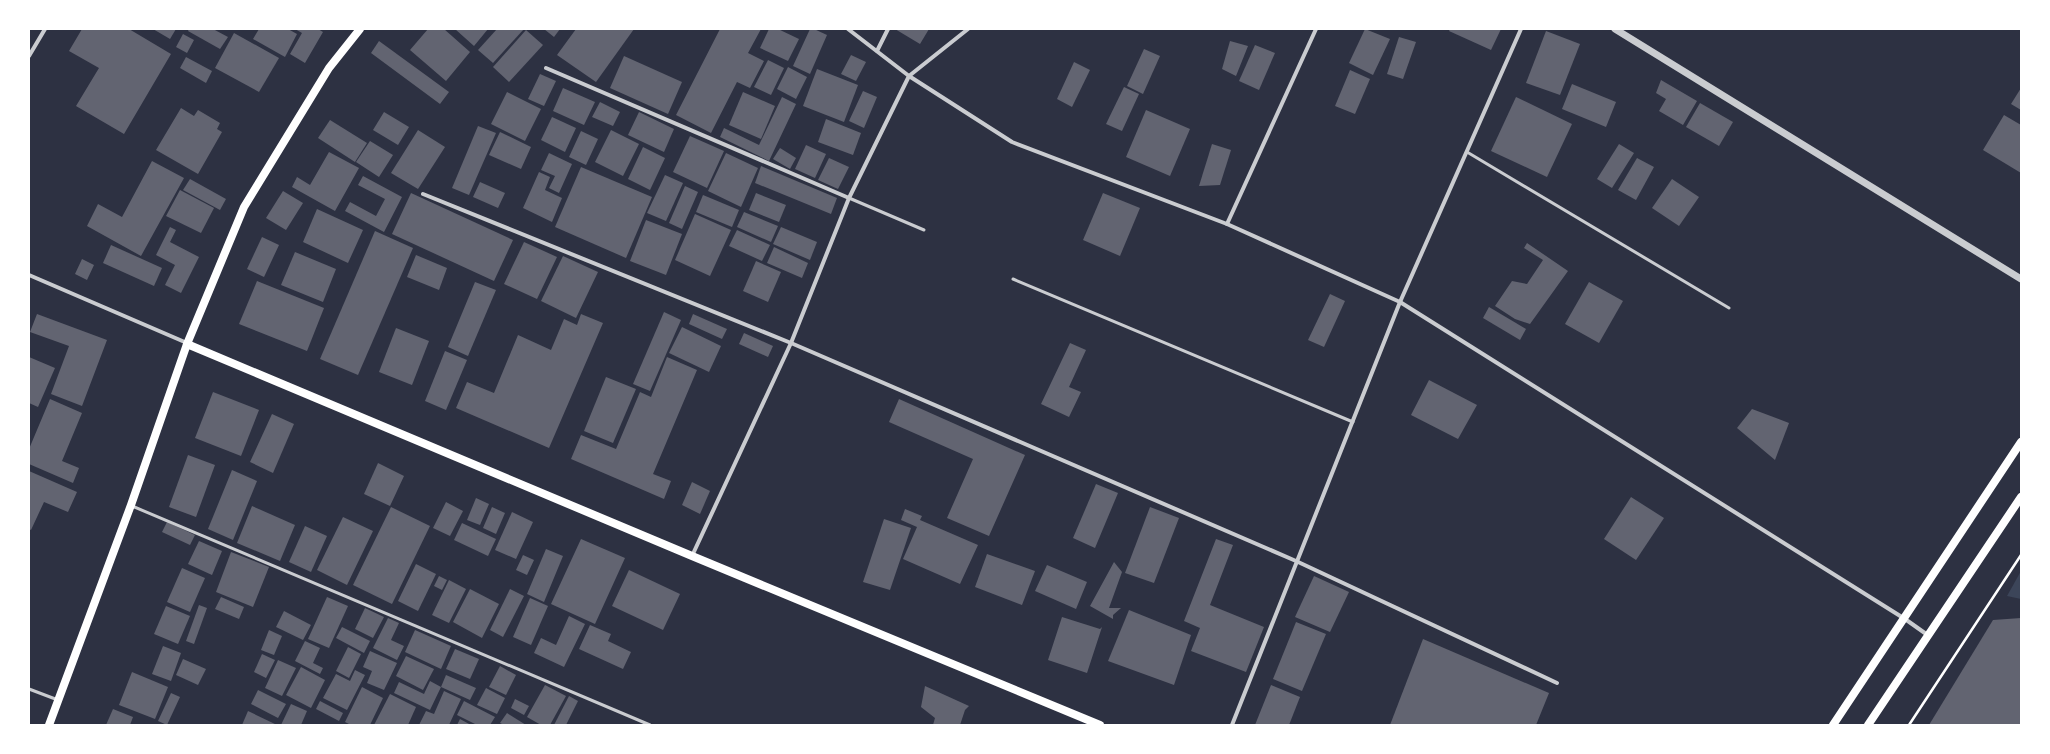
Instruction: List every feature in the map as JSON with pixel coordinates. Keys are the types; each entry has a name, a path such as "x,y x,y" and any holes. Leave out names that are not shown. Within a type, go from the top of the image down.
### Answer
{"main road":[{"path":"49,725 131,506 187,344 244,207 329,68 360,29"},
{"path":"187,344 1100,725"},
{"path":"1833,725 1905,619 2021,442"},
{"path":"1868,725 1929,636 2021,496"}],"street":[{"path":"29,56 45,29"},
{"path":"848,29 909,76 1012,142 1227,224 1400,302 1905,619 1929,636"},
{"path":"877,51 888,29"},
{"path":"692,556 791,343 849,198 909,76 968,29"},
{"path":"1227,224 1316,29"},
{"path":"1232,725 1400,302 1521,29"},
{"path":"1615,29 2021,280"},
{"path":"546,68 849,198"},
{"path":"423,194 791,343 1296,561 1557,683"},
{"path":"29,275 187,344"}],"lane":[{"path":"1467,152 1729,308"},
{"path":"849,198 924,230"},
{"path":"1012,279 1353,422"},
{"path":"131,506 650,725"},
{"path":"29,689 58,700"}],"path":[{"path":"1909,725 2021,555"}],"shaded area":[{"path":"2021,571 2021,599 2007,596"}],"building":[{"path":"82,29 129,29 171,54 124,134 76,106 99,68 69,51"},
{"path":"153,29 176,29 170,39"},
{"path":"189,29 213,29 228,37 220,49 188,31"},
{"path":"259,29 288,29 297,34 285,57 253,39"},
{"path":"295,29 318,29 323,32 305,63 290,54 302,33"},
{"path":"428,29 444,29 470,52 446,81 410,50"},
{"path":"455,29 488,29 474,46"},
{"path":"497,29 524,29 493,63 478,50"},
{"path":"544,29 560,29 554,37"},
{"path":"576,29 634,29 596,82 557,55"},
{"path":"720,29 761,29 748,53 764,61 750,88 737,82 711,133 676,115"},
{"path":"769,29 778,29 799,39 788,61 760,48"},
{"path":"810,29 814,29 827,35 810,74 793,66"},
{"path":"895,29 929,29 920,44"},
{"path":"1365,29 1390,39 1373,75 1349,63"},
{"path":"1450,29 1501,29 1491,50 1449,31"},
{"path":"526,30 543,45 509,82 493,67"},
{"path":"1546,31 1580,44 1560,95 1526,83"},
{"path":"234,33 279,58 259,92 215,68"},
{"path":"183,34 194,40 187,53 176,47"},
{"path":"1399,37 1416,42 1403,79 1387,74"},
{"path":"379,41 449,92 440,104 371,53"},
{"path":"1230,41 1248,46 1236,76 1222,69"},
{"path":"1255,45 1275,53 1259,90 1239,81"},
{"path":"1144,49 1160,56 1143,94 1127,86"},
{"path":"851,55 866,62 856,81 841,74"},
{"path":"624,56 682,82 668,114 610,88"},
{"path":"186,57 212,71 206,83 180,68"},
{"path":"768,60 784,68 771,95 754,87"},
{"path":"1074,62 1090,70 1072,107 1057,99"},
{"path":"788,67 807,77 796,99 777,89"},
{"path":"817,69 858,85 844,122 803,106"},
{"path":"1350,70 1370,79 1355,114 1335,106"},
{"path":"540,74 556,81 544,106 528,99"},
{"path":"1661,80 1697,101 1683,125 1659,111 1666,99 1656,93"},
{"path":"1572,84 1616,102 1606,127 1562,109"},
{"path":"1124,87 1139,94 1122,131 1106,124"},
{"path":"563,88 595,102 584,125 553,111"},
{"path":"2021,88 2021,110 2011,104"},
{"path":"863,91 877,97 864,128 849,121"},
{"path":"507,92 541,109 525,141 491,124"},
{"path":"743,92 775,106 761,139 729,125"},
{"path":"782,97 796,104 769,161 720,137 724,128 759,145"},
{"path":"1516,97 1572,124 1547,177 1491,151"},
{"path":"600,102 620,112 613,126 592,117"},
{"path":"1700,103 1733,122 1719,146 1686,127"},
{"path":"181,108 194,116 198,110 220,123 217,129 222,132 198,174 156,150"},
{"path":"1146,110 1190,129 1170,176 1126,157"},
{"path":"384,112 409,127 398,145 373,130"},
{"path":"639,112 674,129 664,152 628,135"},
{"path":"2004,115 2021,125 2021,173 1983,150"},
{"path":"552,117 576,128 565,152 541,140"},
{"path":"826,119 861,133 853,155 818,142"},
{"path":"330,120 367,143 355,162 318,138"},
{"path":"478,126 496,133 469,195 452,188"},
{"path":"418,130 445,147 418,189 391,173"},
{"path":"611,130 639,144 623,176 595,162"},
{"path":"581,131 598,139 586,165 569,157"},
{"path":"500,132 531,147 521,169 489,155"},
{"path":"690,136 724,151 707,188 673,172"},
{"path":"370,141 393,155 379,177 356,162"},
{"path":"1212,144 1231,150 1220,185 1199,186"},
{"path":"1619,144 1634,153 1612,188 1597,179"},
{"path":"806,145 826,154 815,178 795,169"},
{"path":"643,147 665,158 650,190 628,179"},
{"path":"780,148 796,158 790,169 773,159"},
{"path":"329,152 359,168 335,211 292,187 297,177 310,185"},
{"path":"549,153 572,164 559,193 549,188 555,176 541,170"},
{"path":"726,153 758,168 741,207 708,191"},
{"path":"829,158 849,167 838,189 818,180"},
{"path":"1637,158 1654,167 1636,200 1618,190"},
{"path":"152,161 184,178 141,256 87,226 98,204 122,217"},
{"path":"761,166 837,198 831,214 755,183"},
{"path":"581,167 652,197 626,258 555,227"},
{"path":"539,172 550,177 545,190 562,198 552,222 523,208"},
{"path":"665,175 683,183 666,221 647,213"},
{"path":"363,176 402,197 384,232 345,211 350,202 376,216 385,199 358,185"},
{"path":"190,179 226,199 220,210 183,190"},
{"path":"1672,179 1699,197 1679,226 1652,208"},
{"path":"480,182 505,193 498,208 473,197"},
{"path":"685,186 698,192 682,229 669,223"},
{"path":"180,190 214,208 201,233 166,216"},
{"path":"283,191 303,203 286,230 266,218"},
{"path":"411,193 513,240 494,281 392,234"},
{"path":"756,193 786,205 779,222 749,210"},
{"path":"1103,193 1140,208 1120,256 1083,240"},
{"path":"703,195 739,210 732,227 696,212"},
{"path":"317,209 363,230 348,263 303,242"},
{"path":"744,212 778,226 771,242 737,227"},
{"path":"695,214 731,230 710,276 675,260"},
{"path":"646,220 682,234 666,275 630,261"},
{"path":"170,227 176,230 170,242 199,257 181,293 165,285 175,265 156,255"},
{"path":"781,227 817,242 810,260 773,244"},
{"path":"737,230 770,245 762,261 729,246"},
{"path":"375,231 413,248 358,375 320,359"},
{"path":"262,237 279,245 264,277 247,269"},
{"path":"524,242 557,257 537,299 504,284"},
{"path":"1527,243 1568,271 1530,324 1515,319 1495,306 1512,281 1527,284 1543,260 1524,248"},
{"path":"111,245 162,268 154,286 103,263"},
{"path":"774,247 808,263 802,278 767,263"},
{"path":"295,252 336,269 323,302 281,285"},
{"path":"416,255 447,268 439,290 407,277"},
{"path":"563,256 598,272 576,318 541,301"},
{"path":"82,259 94,265 87,280 75,274"},
{"path":"756,261 781,272 768,302 743,291"},
{"path":"257,281 324,308 307,351 239,324"},
{"path":"475,282 496,290 468,356 448,347"},
{"path":"1589,282 1623,301 1599,343 1565,324"},
{"path":"1330,294 1345,301 1324,347 1308,340"},
{"path":"1489,307 1526,329 1520,340 1483,318"},
{"path":"664,312 681,320 650,391 633,384"},
{"path":"37,314 107,340 82,406 51,394 69,346 30,332"},
{"path":"581,314 603,323 549,448 456,408 467,382 494,393 518,335 551,350 564,319 577,325"},
{"path":"693,314 727,329 722,339 689,324"},
{"path":"682,327 721,346 709,372 669,353"},
{"path":"396,328 429,341 412,385 379,372"},
{"path":"744,333 773,346 768,357 739,344"},
{"path":"1070,343 1086,350 1069,387 1081,392 1069,417 1041,404"},
{"path":"445,351 467,360 446,410 425,401"},
{"path":"29,357 55,368 38,407 29,403"},
{"path":"667,357 697,370 653,474 671,481 664,499 571,459 581,435 616,449 640,392 651,397"},
{"path":"606,377 636,389 613,443 584,431"},
{"path":"1429,380 1477,405 1458,439 1411,415"},
{"path":"213,392 259,410 241,456 195,438"},
{"path":"50,399 82,413 62,461 79,468 73,483 29,464 29,449"},
{"path":"899,399 1025,455 989,536 947,518 973,459 889,422"},
{"path":"1752,409 1789,423 1775,460 1737,428"},
{"path":"272,414 294,424 273,473 250,462"},
{"path":"188,455 215,465 196,517 169,507"},
{"path":"378,463 404,476 390,506 364,494"},
{"path":"232,470 257,481 233,540 208,529"},
{"path":"29,471 77,492 68,512 44,502 31,530 29,529"},
{"path":"692,482 710,491 700,514 682,505"},
{"path":"1096,484 1118,493 1095,548 1073,538"},
{"path":"1631,497 1664,518 1636,560 1604,539"},
{"path":"476,498 489,504 480,525 467,520"},
{"path":"446,502 463,511 450,536 433,528"},
{"path":"252,506 295,525 280,561 237,543"},
{"path":"391,507 430,526 392,604 353,585"},
{"path":"492,507 505,513 496,534 483,528"},
{"path":"1150,507 1179,518 1154,583 1125,573"},
{"path":"905,509 922,516 920,520 978,545 960,584 903,559 917,527 901,520"},
{"path":"512,512 533,522 516,559 495,550"},
{"path":"343,517 373,531 347,585 317,570"},
{"path":"884,519 911,528 890,590 863,582"},
{"path":"167,522 195,535 190,545 162,532"},
{"path":"462,523 496,539 488,556 454,540"},
{"path":"305,526 327,536 311,572 289,562"},
{"path":"581,539 625,558 595,624 551,604"},
{"path":"1216,539 1233,545 1210,605 1264,627 1246,672 1191,651 1200,628 1184,621"},
{"path":"199,541 222,551 212,575 188,564"},
{"path":"546,549 563,556 544,602 527,594"},
{"path":"231,552 269,567 253,607 216,592"},
{"path":"987,554 1035,571 1022,605 975,587"},
{"path":"523,555 534,560 527,575 516,570"},
{"path":"1114,562 1122,572 1109,608 1121,608 1113,615 1113,619 1090,606"},
{"path":"416,564 436,574 418,611 398,601"},
{"path":"1047,565 1087,582 1076,609 1035,591"},
{"path":"182,568 205,578 190,612 167,602"},
{"path":"629,570 680,594 663,630 612,606"},
{"path":"439,576 447,580 442,590 434,586"},
{"path":"1314,576 1349,592 1330,632 1295,617"},
{"path":"449,580 466,589 449,623 432,615"},
{"path":"470,589 499,604 482,638 453,622"},
{"path":"510,589 524,596 503,637 490,630"},
{"path":"221,597 244,607 239,619 215,609"},
{"path":"327,597 348,606 329,648 308,639"},
{"path":"530,598 548,606 531,645 513,637"},
{"path":"199,605 207,608 194,644 186,641"},
{"path":"166,606 190,616 178,644 154,634"},
{"path":"365,608 384,617 373,638 355,629"},
{"path":"1129,610 1191,635 1174,685 1108,661"},
{"path":"284,611 311,625 303,640 276,627"},
{"path":"569,616 585,624 564,667 534,653 541,638 556,645"},
{"path":"1062,617 1100,629 1102,627 1087,673 1048,660"},
{"path":"388,618 399,623 391,640 404,646 397,660 373,648"},
{"path":"2021,618 2021,725 1929,725 1993,620"},
{"path":"1296,622 1326,634 1302,691 1273,679"},
{"path":"590,625 611,634 608,641 631,652 623,669 579,649"},
{"path":"342,627 370,641 364,653 336,638"},
{"path":"269,630 282,636 274,655 261,650"},
{"path":"415,630 451,646 441,669 405,652"},
{"path":"1423,639 1549,693 1536,725 1390,725"},
{"path":"305,641 320,648 313,663 323,668 320,674 295,661"},
{"path":"163,646 181,653 171,681 152,674"},
{"path":"348,647 361,654 349,678 336,671"},
{"path":"455,649 479,659 470,679 446,669"},
{"path":"370,651 397,663 384,690 367,683 372,671 363,667"},
{"path":"262,654 275,660 266,678 254,672"},
{"path":"406,656 434,669 423,690 396,676"},
{"path":"183,659 206,669 198,685 176,675"},
{"path":"278,660 296,668 282,696 265,688"},
{"path":"500,666 516,675 506,695 489,687"},
{"path":"301,667 325,680 311,708 286,695"},
{"path":"355,670 365,675 347,710 323,698 336,674 350,681"},
{"path":"132,672 168,687 155,719 119,705"},
{"path":"446,675 476,688 470,700 441,687"},
{"path":"430,681 441,687 430,710 394,693 399,682 424,694"},
{"path":"545,685 566,696 550,725 541,725 527,717"},
{"path":"1271,685 1300,697 1289,725 1255,725"},
{"path":"925,686 969,706 965,710 960,725 933,725 935,718 921,707"},
{"path":"362,687 383,698 370,725 351,725 345,722"},
{"path":"486,688 505,698 497,714 477,705"},
{"path":"258,690 286,704 278,718 251,704"},
{"path":"444,691 461,699 449,725 419,725 426,711 434,714"},
{"path":"171,693 180,697 167,725 158,721"},
{"path":"390,694 416,707 408,725 374,725"},
{"path":"569,696 578,701 566,725 554,725"},
{"path":"515,699 529,706 524,715 511,708"},
{"path":"320,701 343,713 339,721 316,709"},
{"path":"464,701 495,717 490,725 477,725 457,715"},
{"path":"291,704 307,711 301,725 281,725"},
{"path":"113,709 133,717 130,725 106,725"},
{"path":"248,711 277,725 242,725"},
{"path":"507,713 526,725 504,725 500,723"},
{"path":"460,719 471,725 457,725"}]}
